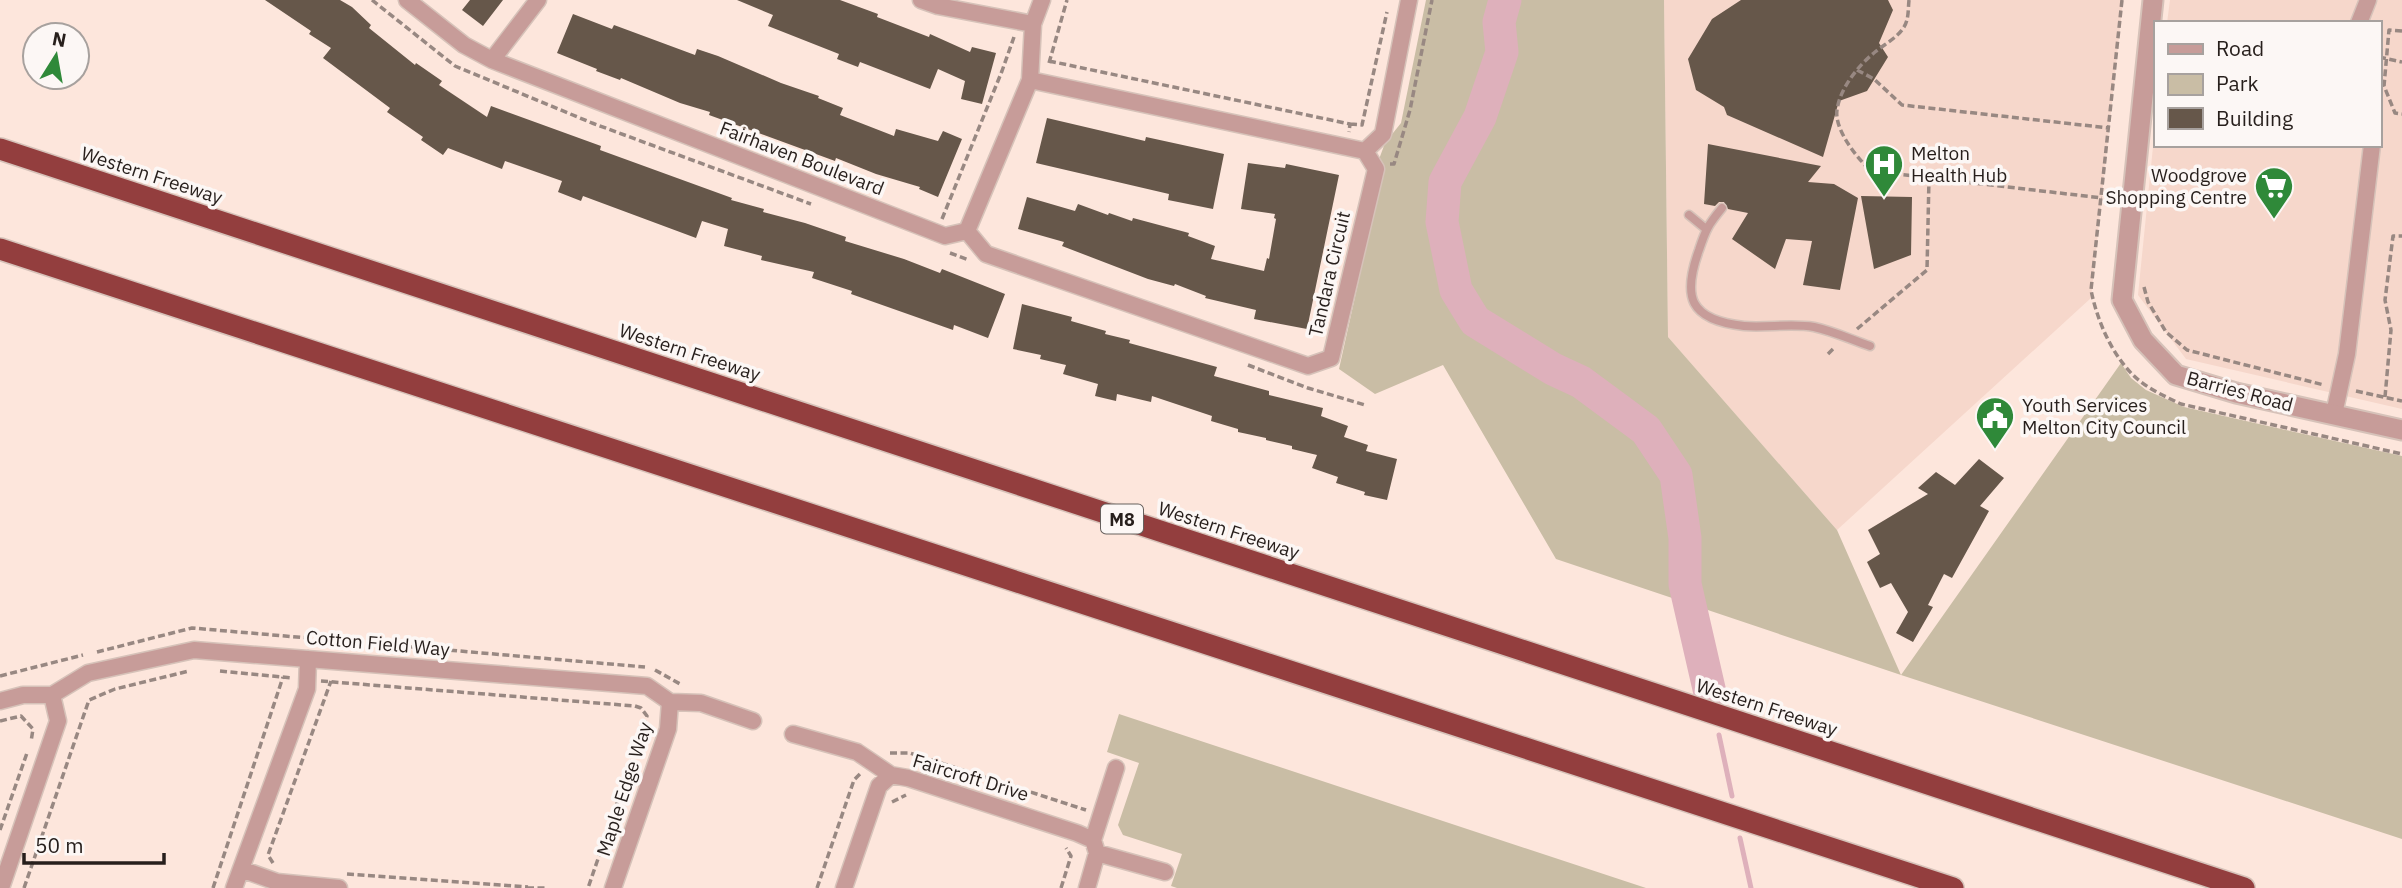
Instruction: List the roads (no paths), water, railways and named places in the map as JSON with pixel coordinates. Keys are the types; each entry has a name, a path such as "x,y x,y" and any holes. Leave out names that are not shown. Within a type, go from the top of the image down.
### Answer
{"highway":[{"name":"Western Freeway","path":"0,149 2244,888"},
{"path":"0,249 1953,888"}],"street":[{"name":"Fairhaven Boulevard","path":"407,0 464,45 492,60 945,236 967,232"},
{"path":"492,60 538,0"},
{"path":"921,0 939,6 1026,22"},
{"path":"967,232 1030,80 1026,22 1042,0"},
{"path":"1030,80 1368,157 1383,134 1409,0"},
{"name":"Barries Road","path":"2153,0 2122,300 2143,340 2176,374 2236,393 2402,430"},
{"path":"2360,21 2368,0"},
{"path":"2334,414 2347,354 2372,147"},
{"name":"Tandara Circuit","path":"967,232 986,254 1308,366 1331,358 1376,169 1368,157"},
{"name":"Cotton Field Way","path":"0,701 23,695 52,695 88,673 194,650 647,686 670,702 701,703 753,721"},
{"path":"234,888 307,689 308,659"},
{"path":"1,888 58,721 52,695"},
{"name":"Maple Edge Way","path":"613,888 668,729 670,702"},
{"name":"Faircroft Drive","path":"793,734 857,751 891,775 908,778 1077,833 1095,847 1165,872"},
{"path":"1087,888 1116,768"},
{"path":"844,888 879,786 891,775"},
{"path":"241,869 277,882 341,881"}],"lane":[{"path":"1722,208 1706,229 1689,284 1691,298 1700,310 1725,323 1815,327 1870,346"},
{"path":"1689,215 1706,229"}],"waterway":[{"path":"1505,0 1499,22 1502,52 1480,117 1445,182 1442,222 1456,290 1475,321 1553,369 1581,382 1646,430 1676,475 1685,538 1685,584 1710,693"},
{"path":"1719,735 1732,796"},
{"path":"1740,838 1751,888"}],"place":[{"name":"Melton Health Hub","path":"1884,198"},
{"name":"Woodgrove Shopping Centre","path":"2274,220"},
{"name":"Youth Services Melton City Council","path":"1995,450"}]}
